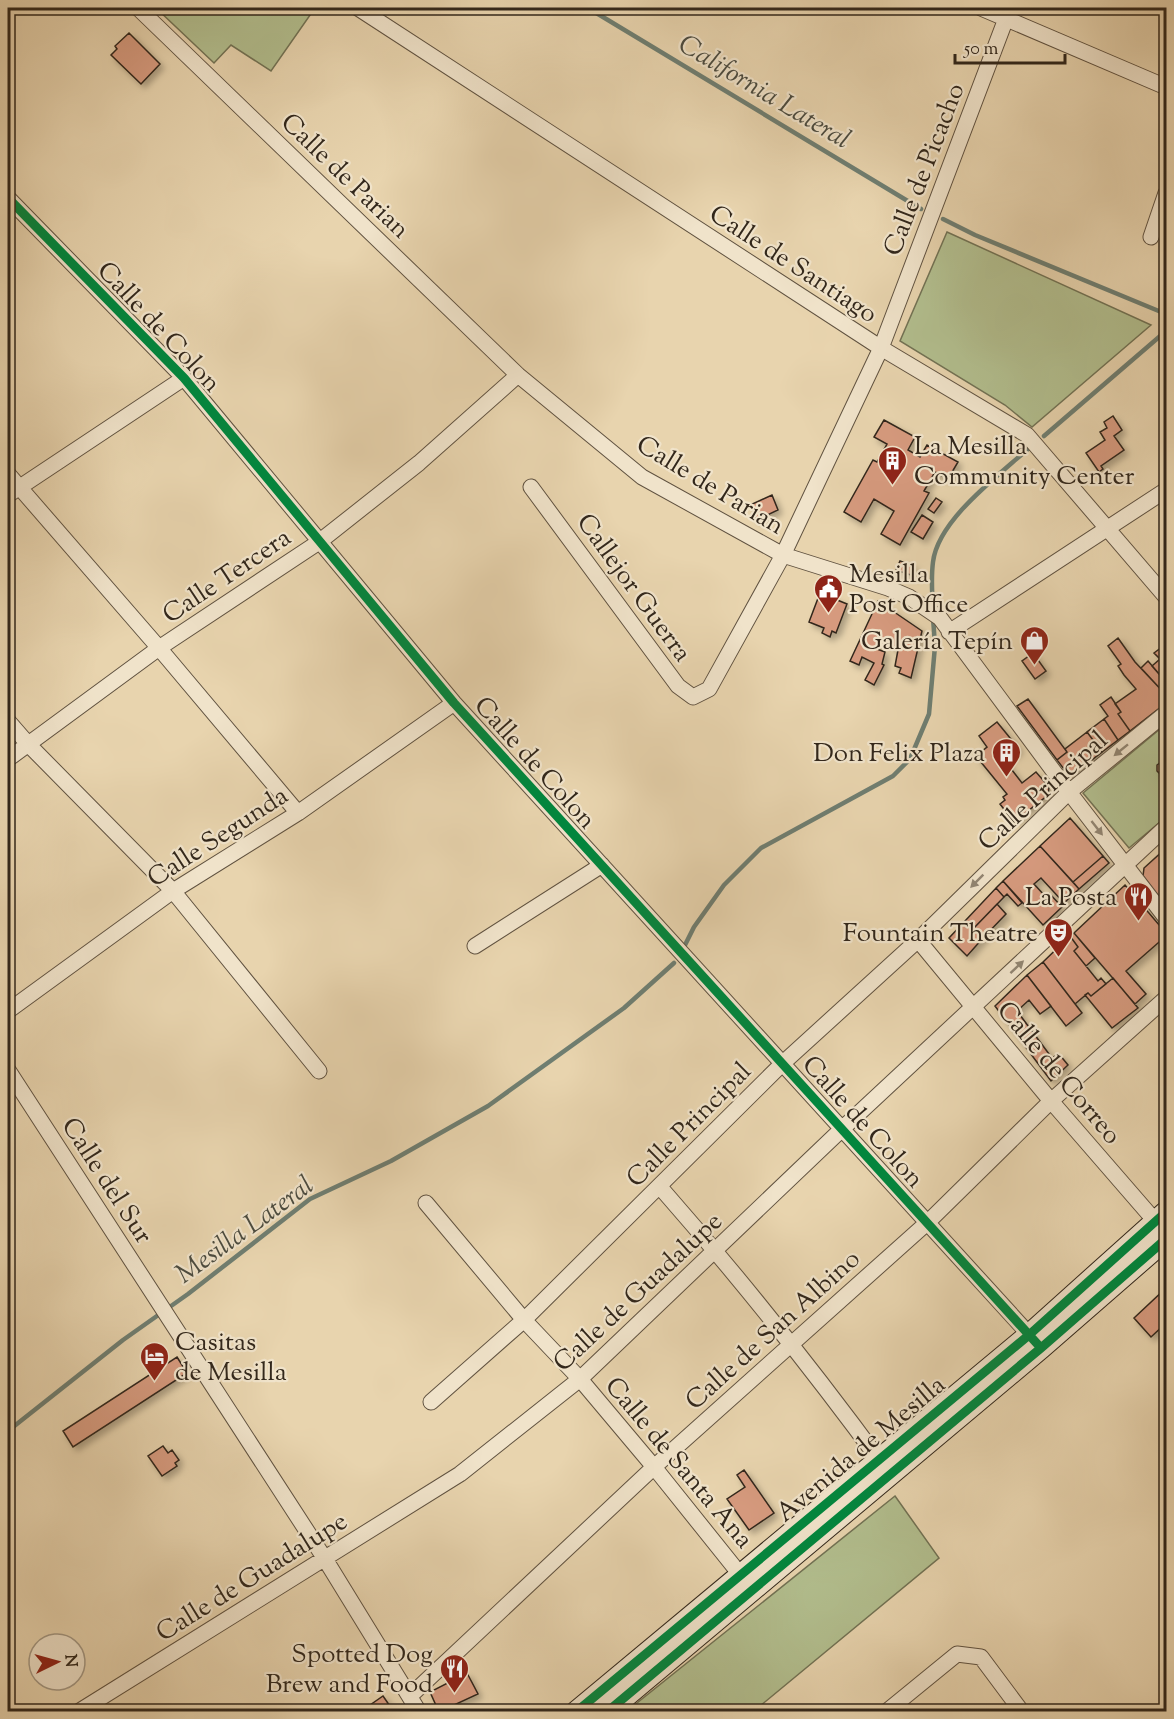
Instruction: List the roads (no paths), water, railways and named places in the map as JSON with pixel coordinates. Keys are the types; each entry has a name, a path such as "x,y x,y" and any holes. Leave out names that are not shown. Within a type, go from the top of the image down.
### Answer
{"main road":[{"name":"Avenida de Mesilla","path":"576,1712 747,1582 1035,1341 1164,1227"},
{"name":"Avenida de Mesilla","path":"607,1712 747,1582"}],"street":[{"name":"Calle de Parian","path":"138,8 518,375 642,477 783,555 888,588 940,618 1068,792 1167,918"},
{"name":"Calle de Santiago","path":"358,8 881,348 1027,435 1167,597"},
{"path":"981,8 1007,13 1167,87"},
{"name":"Calle de Picacho","path":"709,689 783,555 881,348 1007,13"},
{"path":"1151,237 1167,193"},
{"name":"Calle de Colon","path":"8,198 184,378 454,703 1035,1341"},
{"name":"Calle Tercera","path":"8,759 159,648 319,542 419,463 518,375"},
{"path":"13,491 184,378"},
{"path":"8,474 13,491 159,648 298,813"},
{"name":"Callejor Guerra","path":"531,487 678,686 693,697 709,689"},
{"path":"949,632 1167,490"},
{"name":"Calle Segunda","path":"8,1011 172,891 298,813 454,703"},
{"name":"Calle Principal","path":"431,1402 524,1320 783,1064 918,940 1068,792 1167,713"},
{"path":"8,721 172,891 319,1071"},
{"name":"Calle de Guadalupe","path":"78,1712 460,1474 580,1379 843,1128 1167,827"},
{"path":"475,946 602,865"},
{"name":"Calle de Correo","path":"918,940 1051,1101 1164,1227"},
{"name":"Calle de San Albino","path":"410,1696 654,1467 928,1222 1051,1101 1167,998"},
{"name":"Calle del Sur","path":"8,1070 325,1559 419,1712"},
{"path":"660,1187 716,1251 791,1344 885,1467"},
{"name":"Calle de Santa Ana","path":"426,1203 524,1320 580,1379 747,1582"},
{"path":"886,1712 957,1654 981,1657 1022,1712"}],"waterway":[{"name":"California Lateral","path":"588,8 921,209"},
{"name":"California Lateral","path":"943,219 975,235 1166,314"},
{"path":"1044,436 1166,331"},
{"path":"933,609 933,562 937,546 946,530 986,485 1029,448"},
{"path":"683,949 694,927 724,885 761,848 893,776 910,759 929,714 935,646 933,617"},
{"name":"Mesilla Lateral","path":"8,1431 123,1340 188,1294 310,1199 391,1161 488,1106 624,1008 674,963"}],"place":[{"name":"La Mesilla Community Center","path":"893,486"},
{"name":"Mesilla Post Office","path":"828,614"},
{"name":"Galería Tepín","path":"1034,666"},
{"name":"Don Felix Plaza","path":"1006,778"},
{"name":"La Posta","path":"1138,922"},
{"name":"Fountain Theatre","path":"1059,958"},
{"name":"Casitas de Mesilla","path":"154,1382"},
{"name":"Spotted Dog Brew and Food","path":"454,1694"}]}
